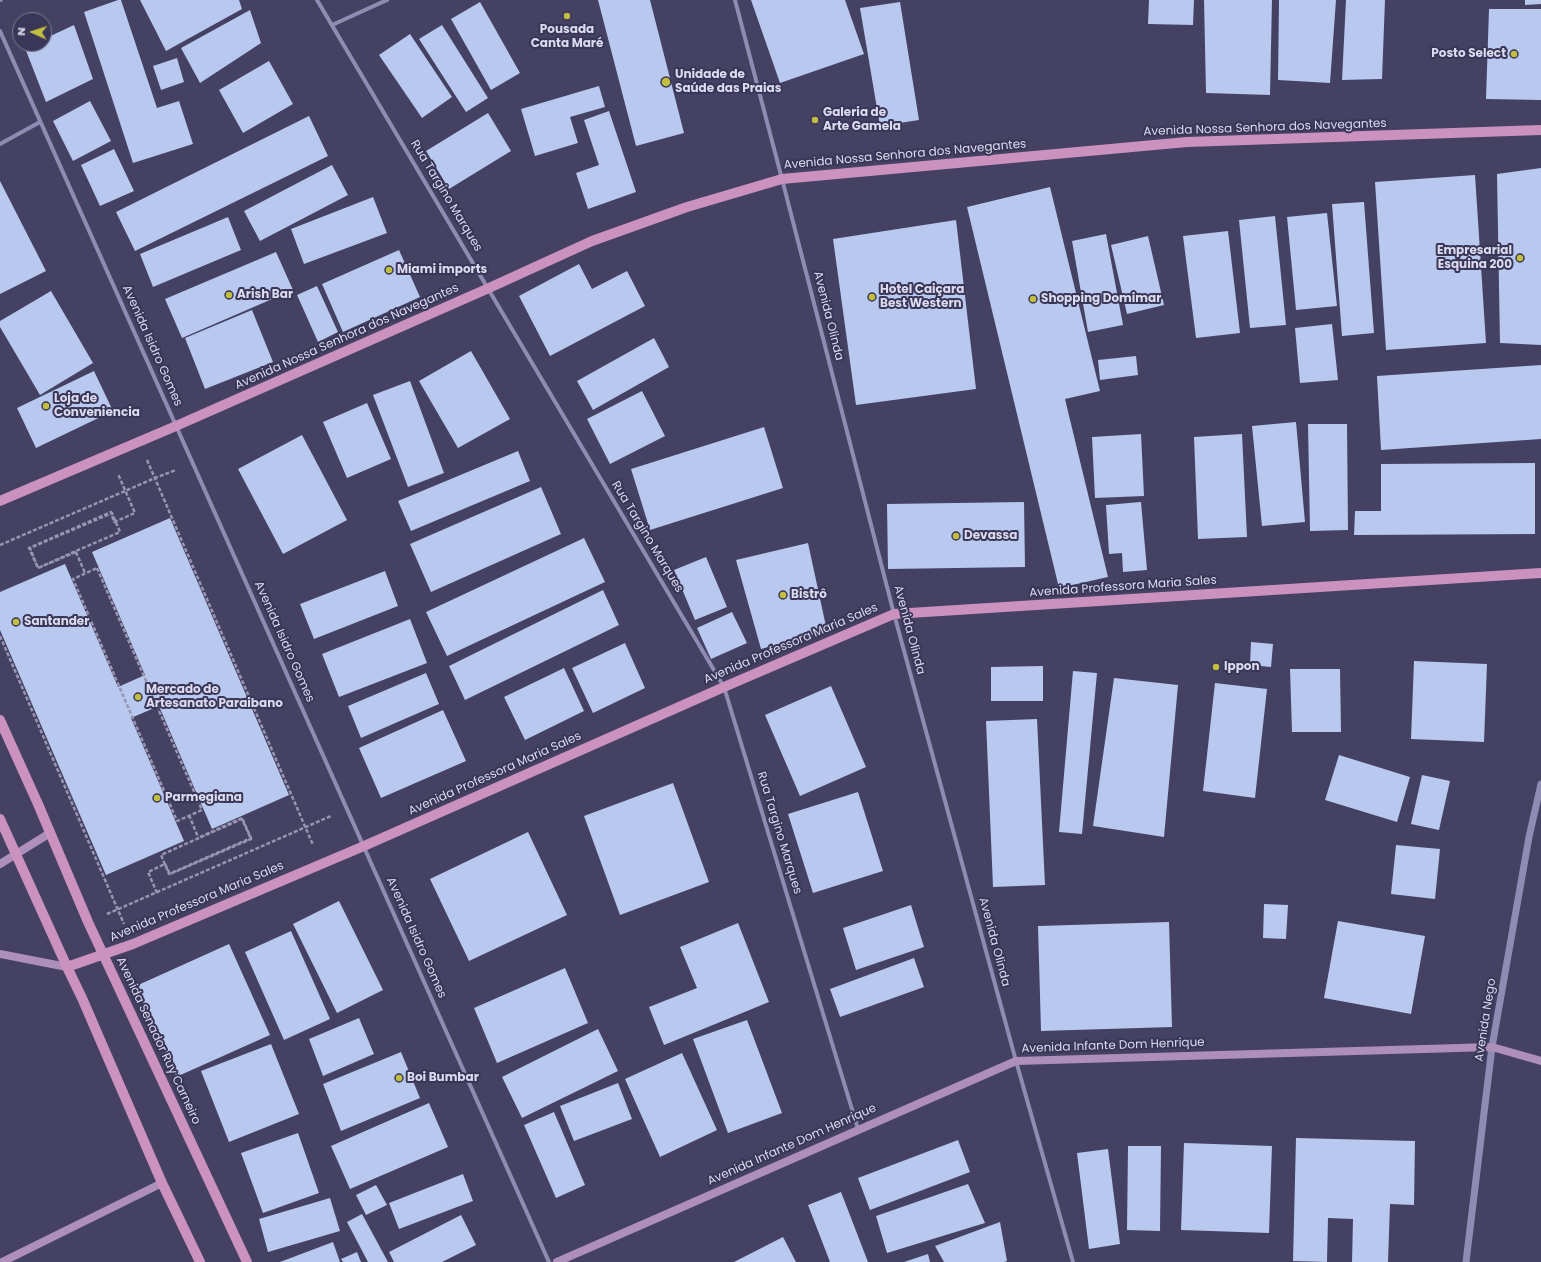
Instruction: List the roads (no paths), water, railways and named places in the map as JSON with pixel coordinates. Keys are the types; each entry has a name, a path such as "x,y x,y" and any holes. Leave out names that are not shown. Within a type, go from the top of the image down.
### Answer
{"main road":[{"name":"Avenida Nossa Senhora dos Navegantes","path":"0,501 140,442 592,241 687,207 782,179 1187,142 1541,130"},
{"name":"Avenida Professora Maria Sales","path":"67,967 133,944 364,846 724,687 894,614 1541,573"},
{"name":"Avenida Senador Ruy Carneiro","path":"0,720 88,922 247,1262"},
{"path":"0,819 82,998 162,1184 200,1262"},
{"path":"0,864 50,833"},
{"path":"0,954 67,967"},
{"name":"Avenida Infante Dom Henrique","path":"557,1262 1016,1061 1492,1047 1541,1061"},
{"path":"2,1262 162,1184"}],"street":[{"name":"Rua Targino Marques","path":"317,0 724,687 858,1129"},
{"path":"332,24 387,0"},
{"name":"Avenida Olinda","path":"735,0 894,614 1016,1061 1073,1262"},
{"name":"Avenida Isidro Gomes","path":"0,31 549,1262"},
{"path":"0,144 40,122"},
{"name":"Avenida Nego","path":"1466,1262 1492,1047 1529,837 1541,784"}],"place":[{"name":"Pousada Canta Maré","path":"567,16"},
{"name":"Posto Select","path":"1514,54"},
{"name":"Unidade de Saúde das Praias","path":"666,82"},
{"name":"Galeria de Arte Gamela","path":"815,120"},
{"name":"Empresarial Esquina 200","path":"1520,258"},
{"name":"Miami imports","path":"389,270"},
{"name":"Arish Bar","path":"229,295"},
{"name":"Hotel Caiçara Best Western","path":"872,297"},
{"name":"Shopping Domimar","path":"1033,299"},
{"name":"Loja de Conveniencia","path":"46,406"},
{"name":"Devassa","path":"956,536"},
{"name":"Bistrô","path":"783,595"},
{"name":"Santander","path":"16,622"},
{"name":"Ippon","path":"1216,667"},
{"name":"Mercado de Artesanato Paraibano","path":"138,697"},
{"name":"Parmegiana","path":"157,798"},
{"name":"Boi Bumbar","path":"399,1078"}]}
